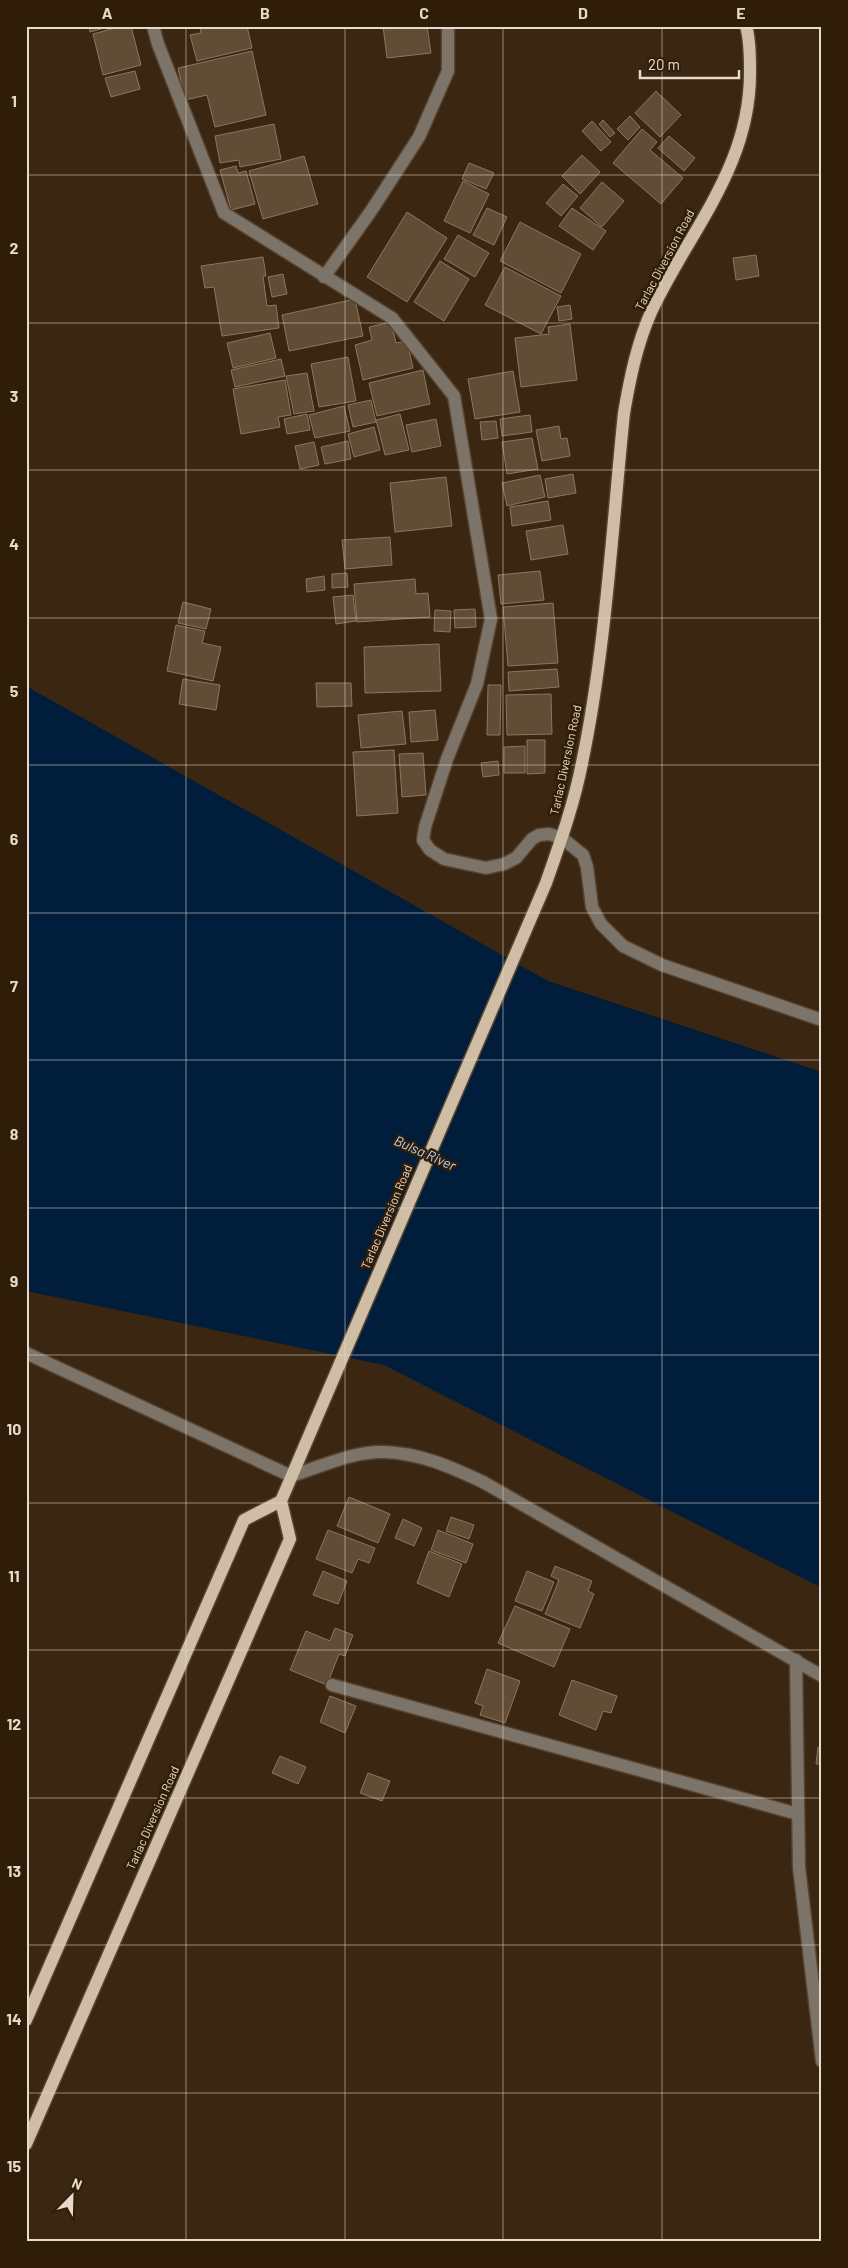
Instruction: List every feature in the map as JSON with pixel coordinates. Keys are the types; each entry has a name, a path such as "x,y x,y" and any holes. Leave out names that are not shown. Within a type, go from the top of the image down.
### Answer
{"main road":[{"name":"Tarlac Diversion Road","path":"26,2144 290,1539 280,1501 546,882 562,838 582,763 596,683 624,413 631,371 640,340 652,312 732,166 741,139 748,110 750,84 750,53 746,26"},
{"path":"26,2020 244,1520 280,1501"}],"street":[{"path":"153,26 158,44 224,212 324,277 392,318 454,396 491,619 477,684 447,759 425,827 423,840 430,850 444,859 486,868 504,864 516,858 532,839 539,834 548,834 562,838 583,855 588,867 592,907 601,924 623,946 662,965 822,1020"},
{"path":"324,277 371,211 419,137 448,71 448,26"},
{"path":"26,1354 291,1476 356,1456 382,1452 416,1455 447,1466 483,1482 822,1676"},
{"path":"796,1660 799,1867 822,2061"},
{"path":"332,1685 798,1814"}],"water":[{"name":"Bulsa River","path":"26,686 548,981 822,1072 822,1588 384,1365 26,1291"}],"building":[{"path":"89,26 112,26 90,32"},
{"path":"122,26 131,26 141,65 103,75 93,34"},
{"path":"200,26 247,26 252,48 197,61 190,35 201,33"},
{"path":"383,26 427,26 431,53 387,58"},
{"path":"252,51 266,115 215,127 207,95 185,100 178,68"},
{"path":"135,71 140,89 111,97 105,78"},
{"path":"656,91 681,115 660,137 635,113"},
{"path":"630,116 640,127 628,140 617,129"},
{"path":"603,120 615,133 610,137 599,124"},
{"path":"592,121 611,142 601,151 582,131"},
{"path":"274,124 281,159 240,167 239,160 220,163 215,136"},
{"path":"642,129 657,142 650,150 683,178 661,204 613,163"},
{"path":"669,136 695,158 684,171 658,148"},
{"path":"582,155 600,172 580,194 562,176"},
{"path":"304,156 318,204 263,219 249,171"},
{"path":"469,163 494,173 486,189 462,179"},
{"path":"236,166 238,173 246,171 255,204 231,210 220,170"},
{"path":"463,181 489,194 470,233 444,221"},
{"path":"602,182 624,201 602,227 580,208"},
{"path":"563,184 578,196 561,216 546,203"},
{"path":"487,208 507,217 494,245 473,235"},
{"path":"572,208 606,231 593,250 559,226"},
{"path":"407,212 447,238 407,302 367,277"},
{"path":"520,222 581,254 561,293 500,261"},
{"path":"458,235 489,253 475,277 444,259"},
{"path":"756,255 759,276 736,280 733,258"},
{"path":"263,257 266,276 263,276 267,306 276,305 279,328 222,336 214,287 205,288 201,266"},
{"path":"440,261 469,279 444,321 414,302"},
{"path":"505,267 561,296 541,334 485,305"},
{"path":"283,274 287,294 272,297 268,277"},
{"path":"355,299 363,336 289,351 282,315"},
{"path":"570,305 572,319 559,321 557,307"},
{"path":"391,322 396,343 407,341 413,368 363,380 355,345 372,340 369,327"},
{"path":"570,324 577,380 521,387 515,338 549,334 548,327"},
{"path":"270,333 276,358 233,368 227,343"},
{"path":"348,357 356,401 319,407 311,364"},
{"path":"281,359 285,376 235,387 231,370"},
{"path":"423,370 430,404 377,416 369,383"},
{"path":"513,371 520,412 475,419 468,379"},
{"path":"307,373 314,411 294,414 286,376"},
{"path":"285,380 291,415 278,417 280,427 241,434 233,389"},
{"path":"371,400 376,422 353,427 348,405"},
{"path":"344,406 350,431 315,438 309,415"},
{"path":"307,414 310,430 287,434 284,419"},
{"path":"400,414 409,450 385,455 376,420"},
{"path":"530,415 532,432 502,436 500,419"},
{"path":"436,419 441,446 412,452 406,425"},
{"path":"496,421 498,438 482,440 480,422"},
{"path":"559,426 561,439 567,438 570,456 542,461 536,430"},
{"path":"374,427 380,450 354,457 348,434"},
{"path":"532,438 538,469 507,474 502,442"},
{"path":"348,441 351,459 325,464 321,447"},
{"path":"314,442 319,465 300,469 295,446"},
{"path":"573,474 576,493 548,498 545,479"},
{"path":"540,475 545,497 507,506 502,483"},
{"path":"446,477 452,526 395,532 390,483"},
{"path":"548,501 551,520 512,526 510,507"},
{"path":"563,525 568,554 531,560 526,531"},
{"path":"390,537 392,565 345,569 342,540"},
{"path":"540,571 544,600 501,604 498,575"},
{"path":"347,573 348,587 332,588 332,574"},
{"path":"324,576 325,590 307,592 306,579"},
{"path":"415,579 416,594 428,593 430,617 357,622 354,584"},
{"path":"353,595 356,621 336,624 333,597"},
{"path":"183,602 211,609 206,629 178,623"},
{"path":"553,603 558,663 508,666 503,607"},
{"path":"475,609 476,627 455,628 454,610"},
{"path":"435,610 451,611 450,632 434,631"},
{"path":"176,625 205,631 202,643 221,647 213,681 167,671"},
{"path":"439,644 441,691 365,693 364,647"},
{"path":"557,669 559,687 509,691 508,672"},
{"path":"183,679 220,685 216,710 179,704"},
{"path":"316,683 351,683 352,706 317,707"},
{"path":"488,685 501,685 500,735 487,735"},
{"path":"551,694 552,734 507,735 506,695"},
{"path":"435,710 438,740 411,742 409,712"},
{"path":"402,711 406,744 361,748 358,715"},
{"path":"527,740 545,740 545,773 527,774"},
{"path":"525,746 525,773 504,773 504,747"},
{"path":"394,750 398,813 357,816 353,752"},
{"path":"423,753 426,795 402,797 399,754"},
{"path":"498,761 499,775 483,777 481,763"},
{"path":"349,1497 390,1514 378,1543 337,1526"},
{"path":"451,1517 474,1525 469,1539 446,1531"},
{"path":"403,1519 422,1528 414,1546 395,1538"},
{"path":"328,1530 375,1548 369,1563 358,1559 352,1573 316,1559"},
{"path":"438,1530 473,1544 466,1563 431,1550"},
{"path":"429,1551 462,1564 449,1597 417,1583"},
{"path":"555,1566 592,1581 588,1591 594,1594 580,1628 545,1614 559,1580 551,1576"},
{"path":"323,1571 347,1581 338,1604 313,1595"},
{"path":"527,1571 554,1582 542,1611 515,1601"},
{"path":"515,1606 570,1629 554,1667 498,1643"},
{"path":"335,1628 353,1635 345,1656 339,1654 327,1685 290,1670 306,1631 330,1641"},
{"path":"487,1669 520,1681 505,1723 480,1715 483,1706 475,1703"},
{"path":"572,1680 617,1696 611,1713 603,1711 596,1730 559,1715"},
{"path":"330,1696 356,1706 345,1733 320,1722"},
{"path":"818,1747 822,1748 822,1764 816,1764"},
{"path":"280,1756 306,1767 298,1784 272,1773"},
{"path":"368,1773 390,1781 382,1801 360,1793"}]}
